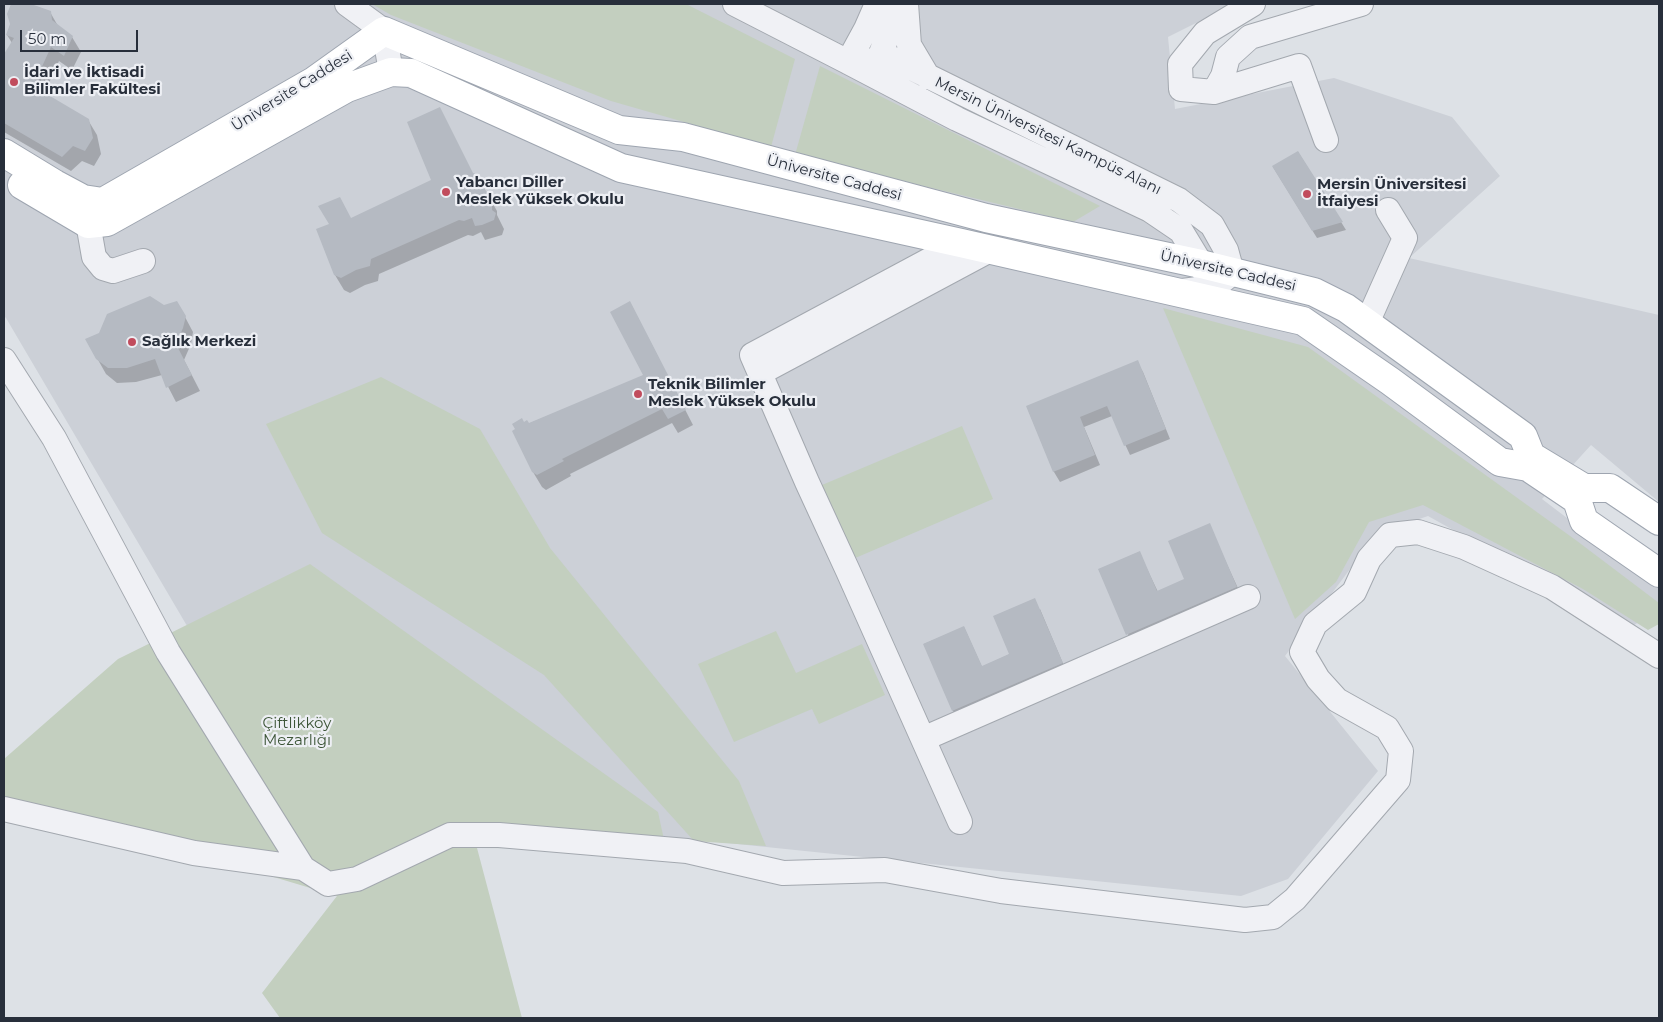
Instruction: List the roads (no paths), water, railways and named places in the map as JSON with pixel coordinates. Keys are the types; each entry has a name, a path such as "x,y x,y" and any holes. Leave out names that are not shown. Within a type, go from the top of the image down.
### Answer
{"main road":[{"name":"Üniversite Caddesi","path":"4,153 55,184 86,212 314,81 384,32 619,130 683,137 986,218 1216,274 1314,292 1346,308 1523,436 1531,456 1584,488 1610,488 1659,521"},
{"path":"4,174 107,222 348,88 391,72 411,73 621,168 1303,321 1390,381 1500,462 1528,467 1577,500 1584,521 1659,573"}],"street":[{"path":"347,4 384,32 391,72"},
{"name":"Mersin Üniversitesi Kampüs Alanı","path":"735,4 957,118 1150,210 1181,231 1216,274 1226,250 1212,225 1179,200 881,53"},
{"path":"848,62 877,4"},
{"path":"848,62 881,53 900,4"},
{"path":"906,4 909,45 928,77"},
{"path":"1253,4 1205,33 1180,64 1181,88 1214,92 1299,66 1326,140"},
{"path":"1214,92 1223,76 1228,57 1250,37 1361,4"},
{"path":"1367,323 1405,238 1388,210"},
{"path":"86,212 94,257 103,268 113,271 143,261"},
{"path":"960,822 752,355 961,243"},
{"path":"760,373 990,250"},
{"path":"1174,292 1198,290 1216,274 1240,307"},
{"path":"4,360 54,438 168,652 303,868"},
{"path":"4,809 194,853 303,868 328,884 357,880 450,835 499,835 686,851 783,873 885,870 1001,891 1245,920 1273,917 1295,899 1398,780 1401,751 1387,728 1337,700 1318,679 1302,652 1315,624 1354,592 1369,559 1390,535 1418,532 1482,555 1552,587 1659,656"},
{"path":"924,739 1248,597"}],"place":[{"name":"İdari ve İktisadi Bilimler Fakültesi","path":"14,82"},
{"name":"Yabancı Diller Meslek Yüksek Okulu","path":"446,192"},
{"name":"Mersin Üniversitesi İtfaiyesi","path":"1307,194"},
{"name":"Sağlık Merkezi","path":"132,342"},
{"name":"Teknik Bilimler Meslek Yüksek Okulu","path":"638,394"}],"park label":[{"name":"Çiftlikköy Mezarlığı","path":"297,732"}]}
